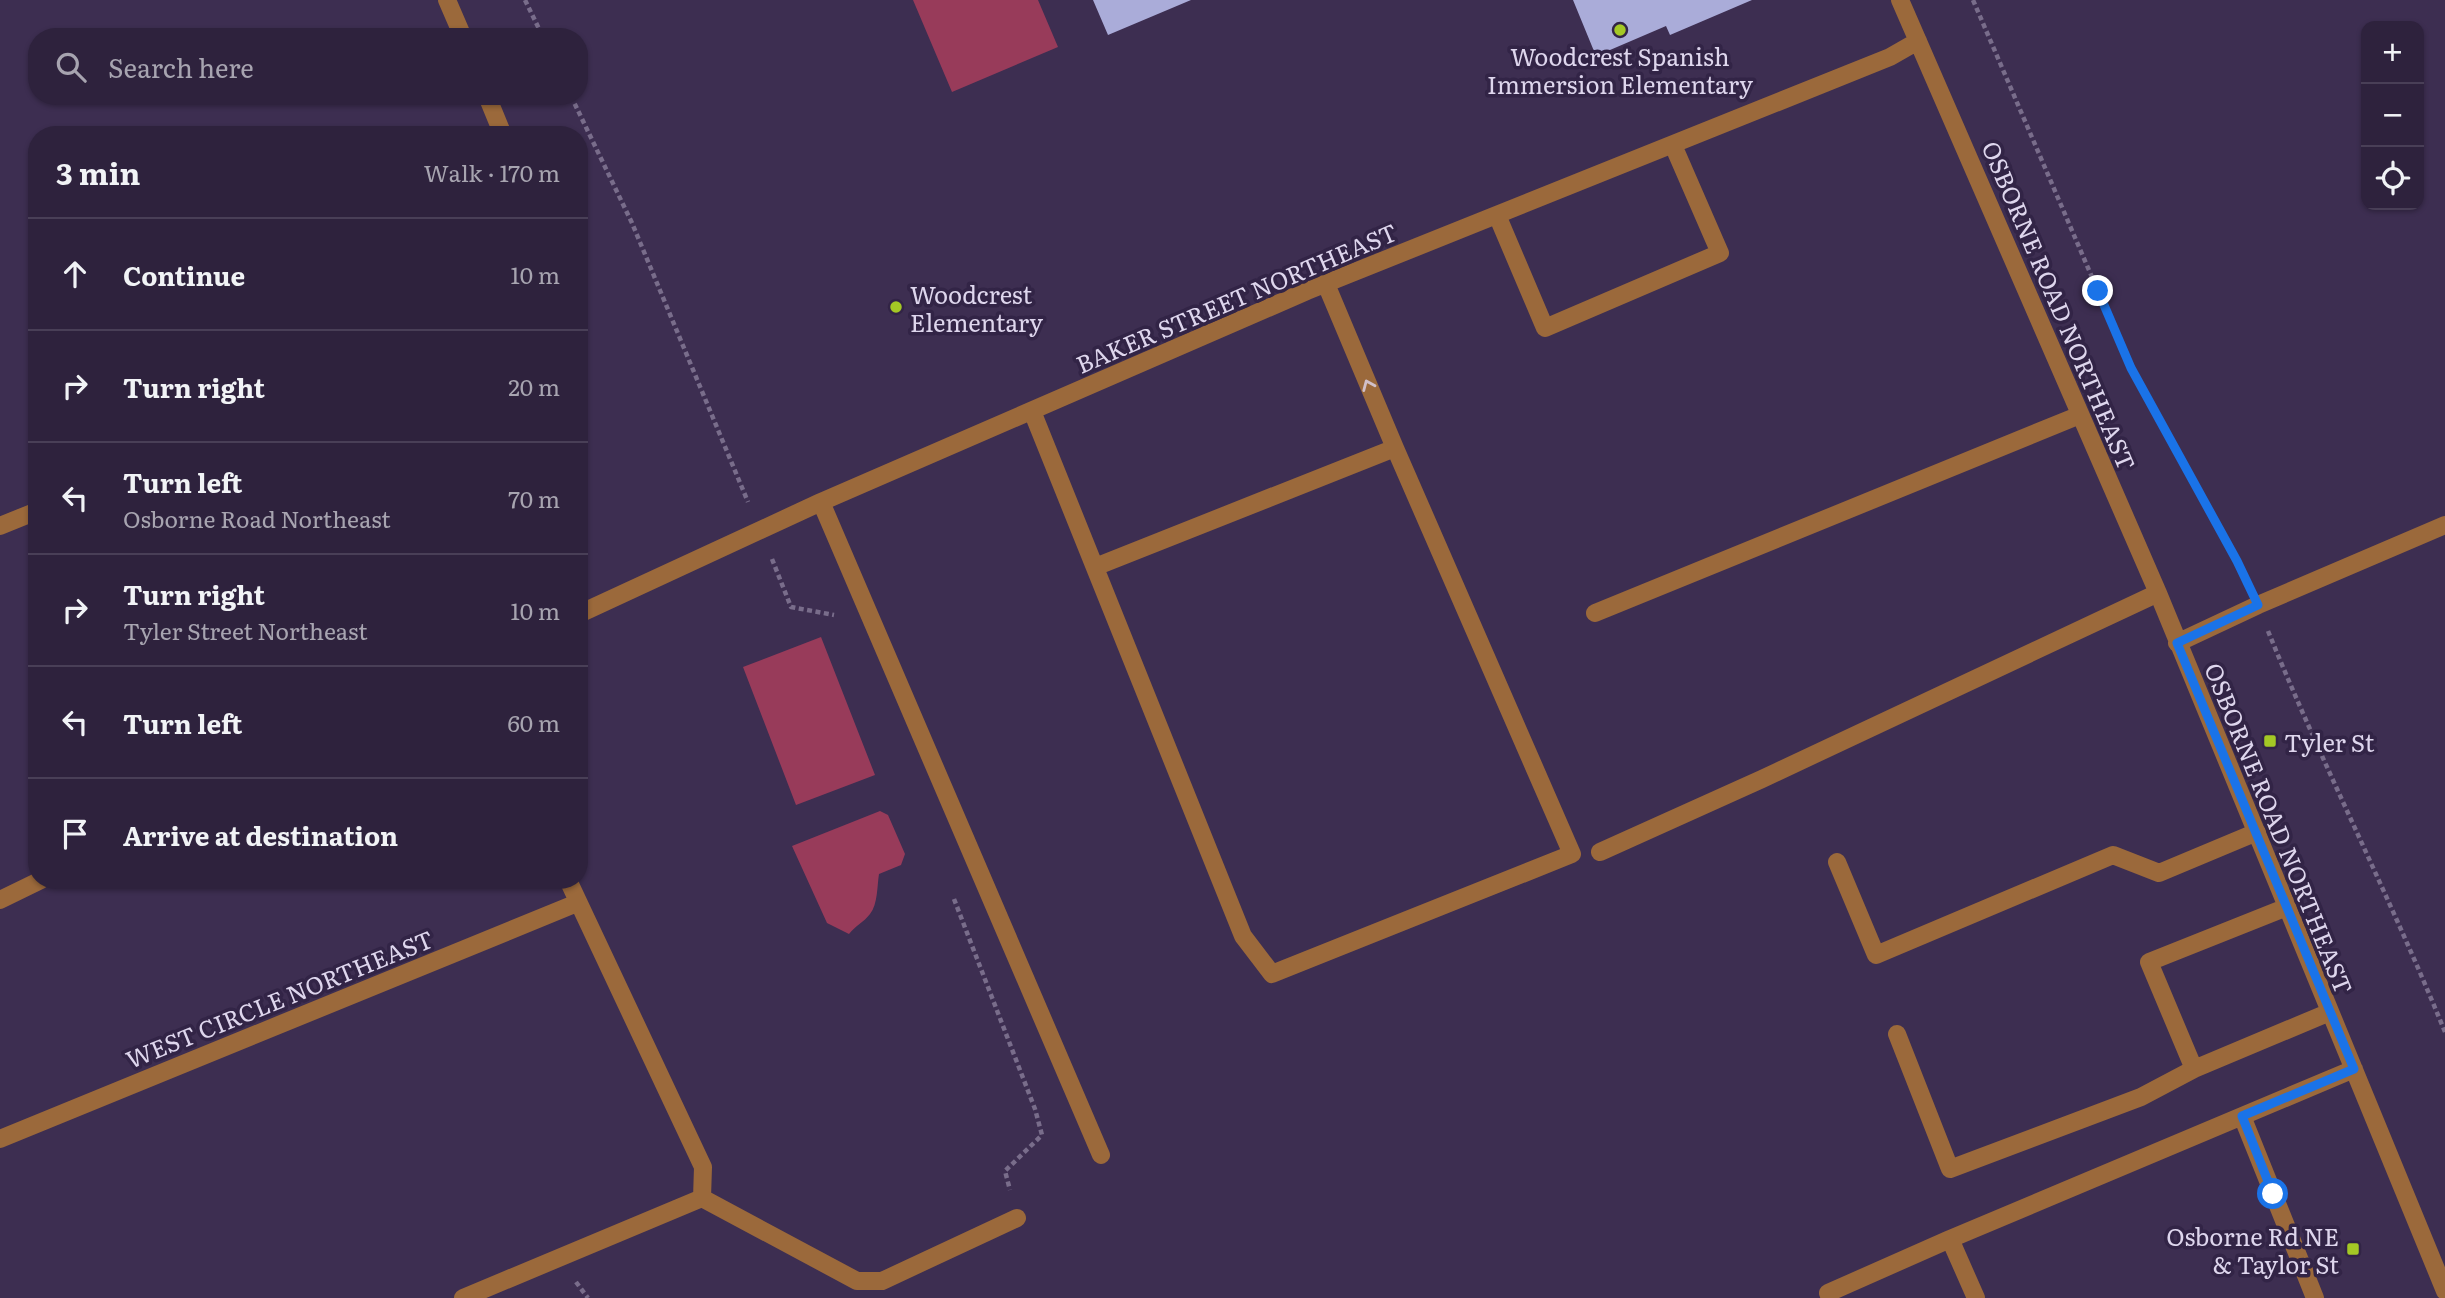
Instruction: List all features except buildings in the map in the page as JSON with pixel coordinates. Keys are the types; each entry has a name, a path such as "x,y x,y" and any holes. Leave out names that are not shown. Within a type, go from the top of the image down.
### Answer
{"street":[{"path":"447,0 459,28"},
{"name":"OSBORNE ROAD NORTHEAST","path":"1900,0 2158,593 2445,1291"},
{"name":"BAKER STREET NORTHEAST","path":"588,610 821,502 1326,284 1890,57 1918,41"},
{"path":"491,105 499,126"},
{"path":"1497,215 1545,328 1720,253 1673,145"},
{"path":"1032,411 1243,936 1272,974 1573,854 1326,284"},
{"path":"1595,613 2080,415"},
{"path":"1094,567 1395,448"},
{"path":"821,502 1101,1155"},
{"path":"0,526 28,515"},
{"path":"2177,643 2258,605 2445,525"},
{"path":"1600,852 2158,593"},
{"path":"1838,862 1876,955 2113,855 2159,873 2257,832"},
{"path":"0,900 28,886"},
{"path":"572,889 703,1167 702,1198"},
{"name":"WEST CIRCLE NORTHEAST","path":"0,1139 577,903"},
{"path":"2194,1069 2149,962 2287,907"},
{"path":"1897,1034 1950,1169 2141,1097 2194,1069 2330,1012"},
{"path":"1830,1298 1828,1293 1950,1239 2354,1069"},
{"path":"2242,1116 2315,1298"},
{"path":"702,1198 857,1281 882,1281 1017,1218"},
{"path":"463,1298 702,1198"},
{"path":"1950,1239 1976,1298"}],"path":[{"path":"525,0 539,28"},
{"path":"1973,0 2131,368 2237,561 2258,605 2294,694 2371,860 2445,1032"},
{"path":"575,105 585,126"},
{"path":"588,131 632,223 791,607 832,613 840,623"},
{"path":"951,889 1035,1109 1042,1135 1005,1171 1017,1218"}],"shaded area":[{"path":"913,0 1038,0 1058,47 952,92"},
{"path":"821,637 875,775 796,805 743,667"},
{"path":"880,811 888,815 905,854 901,865 879,874 873,910 849,934 827,923 792,846"}],"place":[{"name":"Woodcrest Spanish Immersion Elementary","path":"1620,30"},
{"name":"Woodcrest Elementary","path":"896,307"},
{"name":"Tyler St","path":"2270,741"},
{"name":"Osborne Rd NE & Taylor St","path":"2353,1249"}],"route":[{"path":"2098,291 2131,368 2237,561 2258,605 2177,643 2354,1069 2242,1116 2273,1194"}]}
